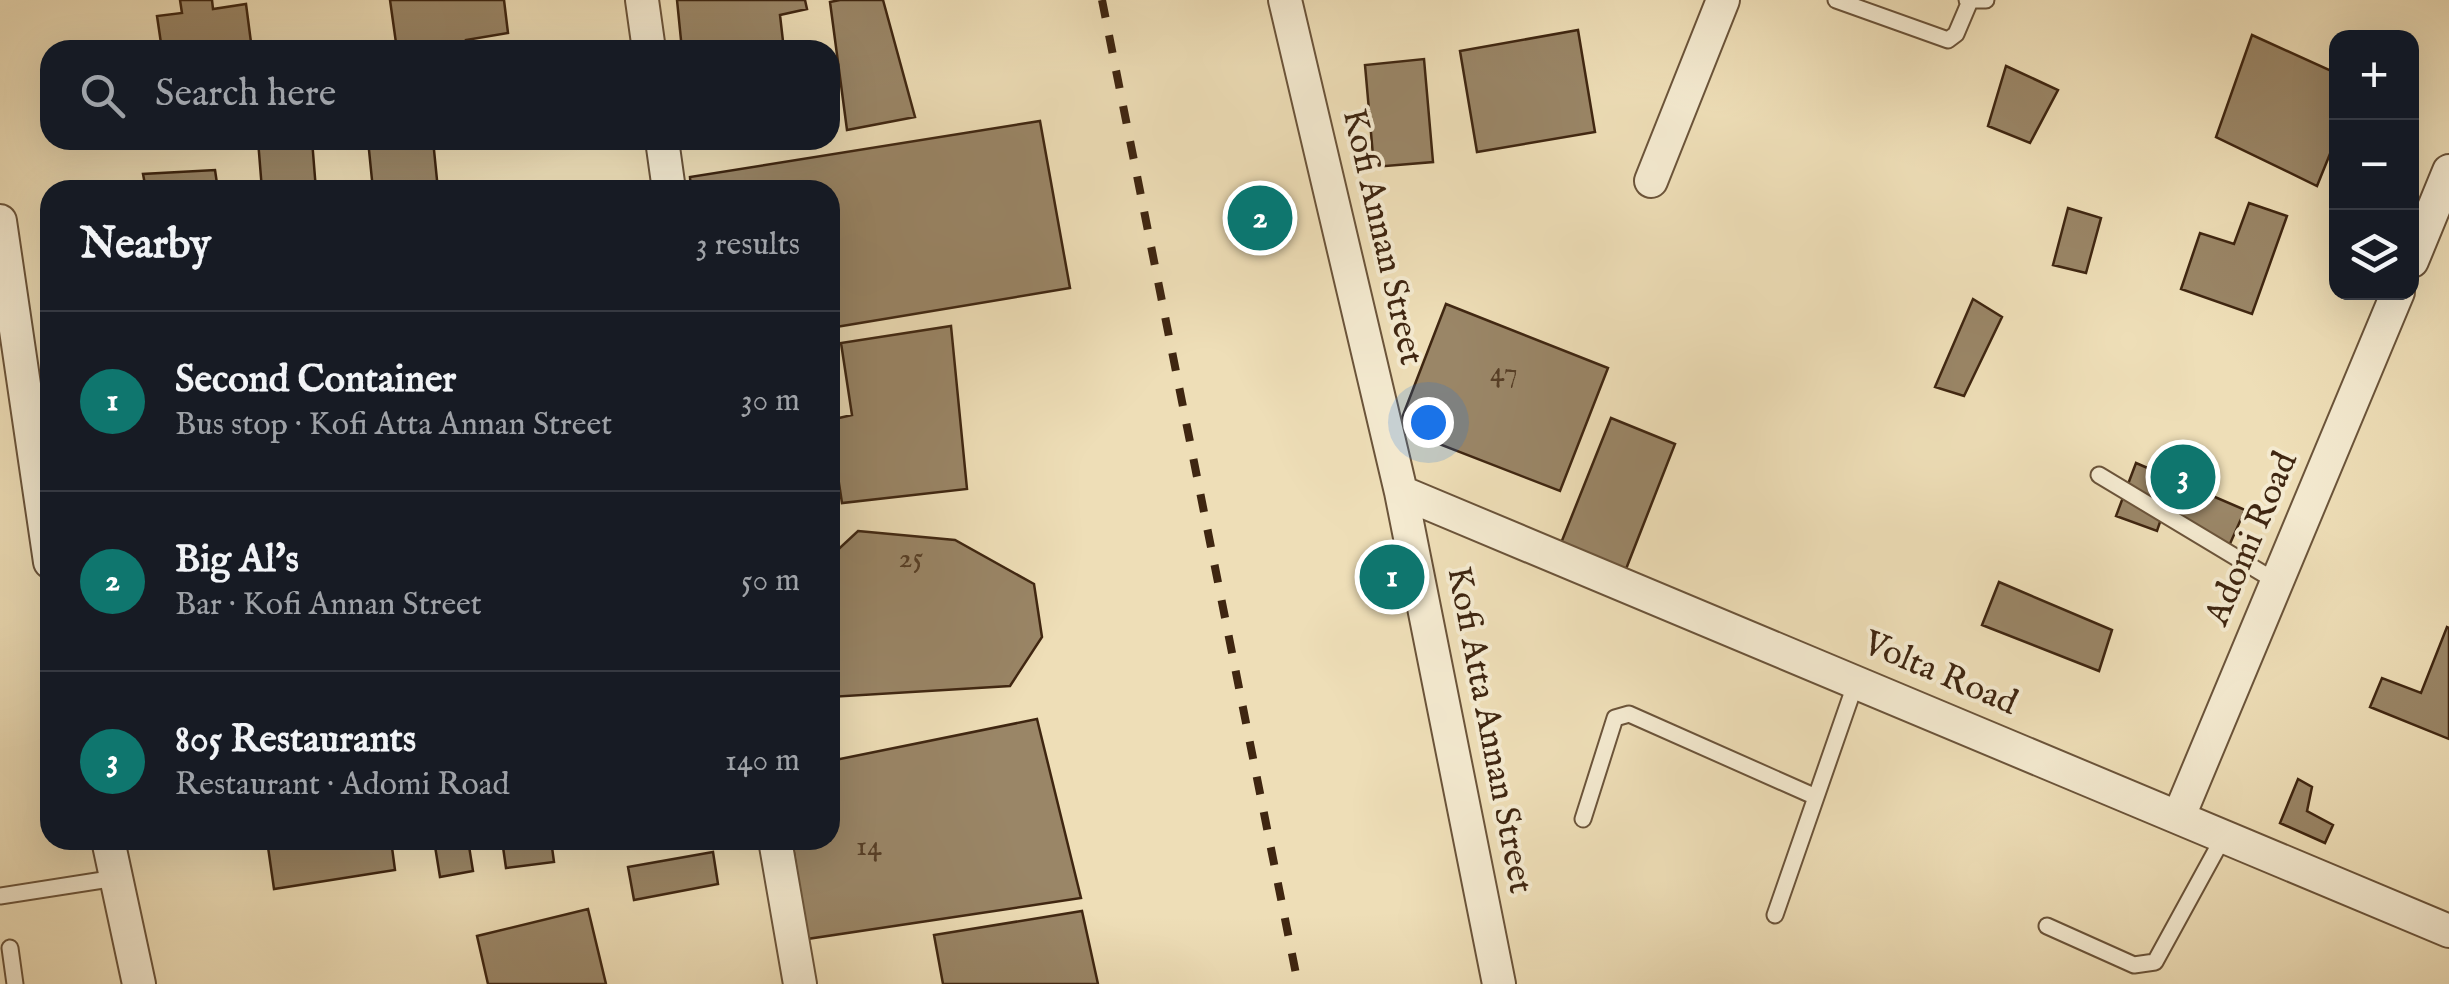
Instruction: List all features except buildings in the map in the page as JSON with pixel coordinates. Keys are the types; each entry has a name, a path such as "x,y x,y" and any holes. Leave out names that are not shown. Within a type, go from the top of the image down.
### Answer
{"street":[{"path":"642,0 648,40"},
{"name":"Kofi Annan Street","path":"1285,0 1401,492"},
{"path":"1650,181 1723,0"},
{"path":"663,150 668,180"},
{"path":"2419,243 2449,171"},
{"path":"0,221 40,494"},
{"name":"Adomi Road","path":"2178,816 2395,300"},
{"name":"Volta Road","path":"1401,492 2449,931"},
{"name":"Kofi Atta Annan Street","path":"1401,492 1499,984"},
{"path":"110,850 138,984"},
{"path":"777,850 800,984"}],"lane":[{"path":"1836,0 1948,40 1956,34 1968,1 1986,0"},
{"path":"2099,474 2277,582"},
{"path":"1775,915 1856,682"},
{"path":"1583,819 1615,718 1629,714 1816,798"},
{"path":"2047,926 2134,965 2155,962 2224,836"},
{"path":"0,896 116,878"},
{"path":"10,948 15,984"}],"railway":[{"path":"1102,0 1298,984"}],"place":[{"name":"Big Al's","path":"1260,218"},
{"name":"805 Restaurants","path":"2183,477"},
{"name":"Second Container","path":"1392,577"}]}
